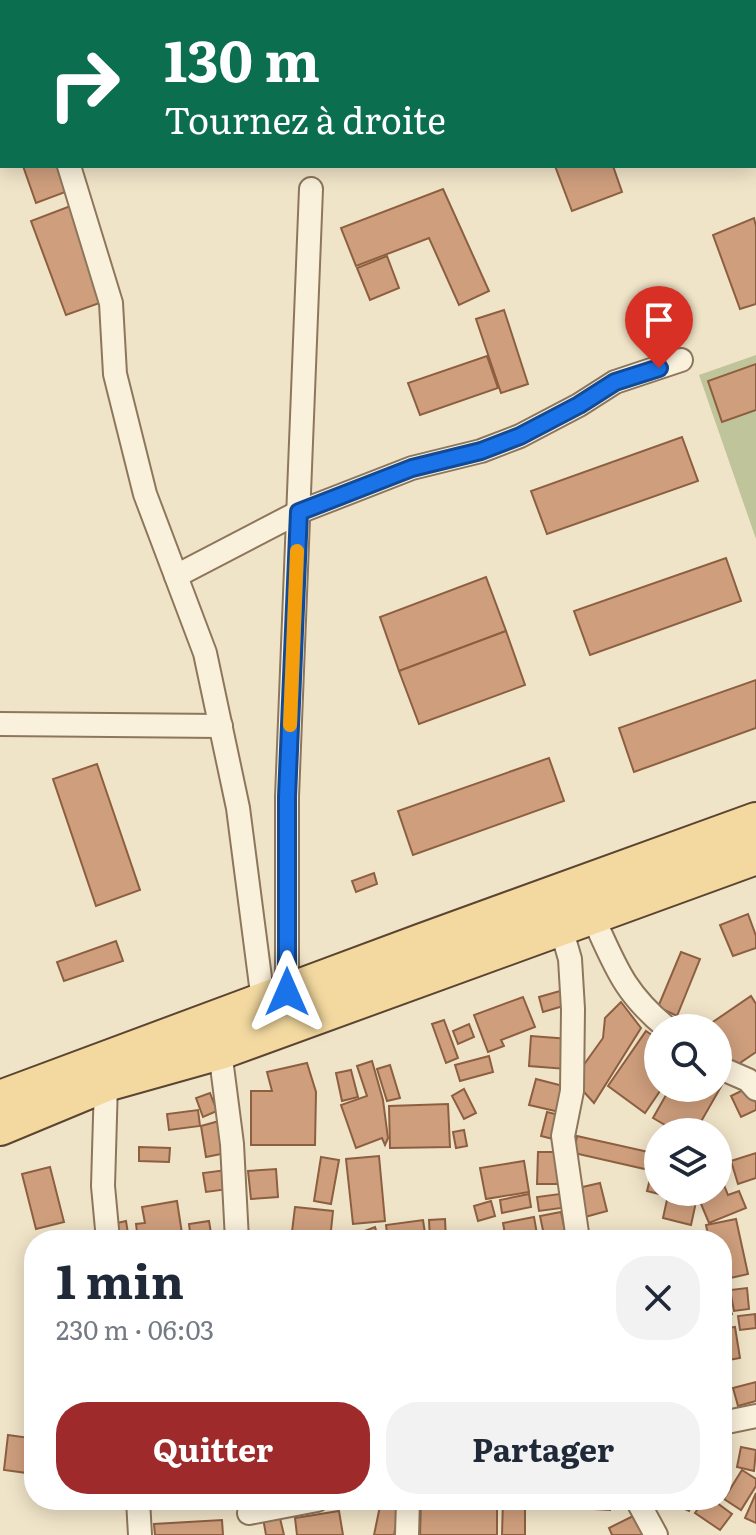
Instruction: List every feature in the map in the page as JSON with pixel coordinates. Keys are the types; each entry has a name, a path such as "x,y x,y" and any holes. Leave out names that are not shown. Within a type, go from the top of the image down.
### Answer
{"main road":[{"path":"0,1099 756,821"},
{"path":"0,1127 106,1083 220,1051 756,856"}],"street":[{"path":"70,168 111,303 115,374 145,494 205,653 275,997"},
{"path":"275,997 287,797 311,189"},
{"path":"176,576 299,512 412,468 481,451 520,436 615,382 681,360"},
{"path":"0,724 221,726"},
{"path":"576,922 632,996 652,1014"},
{"path":"576,922 570,959 572,1091 563,1136 577,1230"},
{"path":"220,1051 232,1144 236,1230"},
{"path":"732,1073 748,1080 756,1089"},
{"path":"106,1083 103,1186 107,1230"},
{"path":"732,1421 756,1416"},
{"path":"139,1510 140,1535"},
{"path":"249,1516 274,1510"},
{"path":"407,1535 408,1510"},
{"path":"642,1510 656,1535"}],"green space":[{"path":"756,355 756,539 699,375"}],"building":[{"path":"24,168 60,168 68,191 36,203"},
{"path":"556,168 614,168 622,192 572,211"},
{"path":"443,189 489,291 459,305 429,238 356,266 341,228"},
{"path":"73,205 108,300 66,315 31,221"},
{"path":"754,218 756,304 740,309 713,235"},
{"path":"387,256 399,288 370,300 357,268"},
{"path":"504,310 528,384 501,393 476,319"},
{"path":"487,356 498,388 420,415 408,383"},
{"path":"756,364 756,410 722,422 708,381"},
{"path":"682,437 698,481 547,534 531,491"},
{"path":"726,558 741,601 590,655 574,611"},
{"path":"486,577 506,631 399,671 380,617"},
{"path":"506,631 525,685 419,724 399,671"},
{"path":"756,680 756,728 634,772 619,728"},
{"path":"549,758 564,801 413,855 398,811"},
{"path":"97,764 140,890 96,906 53,779"},
{"path":"374,873 377,884 356,892 352,881"},
{"path":"748,914 756,936 756,948 733,956 720,925"},
{"path":"116,941 123,961 64,981 57,962"},
{"path":"681,952 700,959 678,1014 658,1007"},
{"path":"567,989 570,1004 543,1012 539,997"},
{"path":"751,996 756,1004 756,1052 732,1068 732,1014 725,1014"},
{"path":"523,997 535,1027 501,1040 504,1046 488,1052 474,1015"},
{"path":"621,1002 641,1028 594,1103 573,1080 603,1038 605,1018"},
{"path":"444,1020 458,1058 446,1063 432,1024"},
{"path":"469,1024 474,1037 458,1044 453,1031"},
{"path":"644,1034 644,1102 652,1102 645,1113 608,1086"},
{"path":"531,1036 569,1039 566,1069 529,1066"},
{"path":"489,1056 493,1072 460,1081 455,1065"},
{"path":"372,1061 383,1100 388,1138 385,1145 382,1138 356,1148 341,1105 367,1096 357,1066"},
{"path":"307,1063 316,1092 315,1145 251,1145 251,1091 272,1091 267,1072"},
{"path":"390,1065 400,1098 387,1101 377,1069"},
{"path":"351,1070 358,1097 342,1101 336,1073"},
{"path":"536,1079 571,1088 564,1113 529,1105"},
{"path":"749,1087 756,1110 741,1117 732,1096"},
{"path":"464,1089 476,1113 464,1119 452,1096"},
{"path":"210,1093 217,1111 203,1117 196,1098"},
{"path":"662,1102 712,1102 703,1118 653,1118"},
{"path":"448,1104 450,1147 390,1148 389,1106"},
{"path":"198,1110 200,1126 169,1130 167,1114"},
{"path":"547,1112 563,1116 557,1140 541,1136"},
{"path":"219,1121 226,1153 206,1157 201,1126"},
{"path":"464,1130 467,1146 456,1148 453,1132"},
{"path":"577,1136 644,1151 644,1169 574,1153"},
{"path":"139,1147 170,1148 169,1162 139,1161"},
{"path":"538,1152 563,1152 563,1184 537,1184"},
{"path":"756,1153 756,1178 738,1184 732,1161"},
{"path":"379,1156 385,1221 353,1224 346,1159"},
{"path":"321,1157 339,1160 331,1204 314,1201"},
{"path":"524,1161 529,1192 486,1199 480,1168"},
{"path":"50,1167 64,1222 36,1229 22,1174"},
{"path":"276,1169 278,1197 251,1199 248,1171"},
{"path":"226,1170 229,1189 206,1192 203,1173"},
{"path":"600,1183 607,1211 585,1217 578,1188"},
{"path":"739,1191 746,1208 709,1223 702,1206 732,1206 732,1194"},
{"path":"567,1193 569,1207 539,1211 537,1197"},
{"path":"529,1194 531,1207 502,1213 500,1200"},
{"path":"177,1201 181,1230 137,1230 136,1224 145,1223 142,1207"},
{"path":"491,1201 495,1216 478,1221 474,1206"},
{"path":"666,1206 695,1206 691,1225 663,1218"},
{"path":"295,1207 333,1211 331,1230 292,1230"},
{"path":"561,1212 565,1230 543,1230 540,1216"},
{"path":"534,1217 536,1230 504,1230 503,1223"},
{"path":"445,1219 446,1230 430,1230 429,1220"},
{"path":"736,1219 748,1274 732,1278 732,1230 707,1230 706,1225"},
{"path":"423,1220 424,1230 387,1230 386,1225"},
{"path":"126,1221 127,1230 109,1230 108,1225"},
{"path":"209,1221 210,1230 190,1230 189,1224"},
{"path":"747,1288 749,1309 734,1311 732,1290"},
{"path":"755,1314 756,1328 740,1330 738,1316"},
{"path":"732,1327 735,1327 740,1358 732,1359"},
{"path":"756,1382 756,1401 738,1406 733,1388"},
{"path":"8,1435 24,1437 24,1473 4,1470"},
{"path":"741,1447 756,1450 754,1471 737,1467"},
{"path":"742,1470 756,1479 756,1486 741,1510 732,1504 732,1486"},
{"path":"756,1493 756,1523 745,1518"},
{"path":"379,1510 399,1510 394,1535 374,1535"},
{"path":"421,1510 497,1510 497,1535 420,1535"},
{"path":"503,1510 525,1510 525,1535 502,1535"},
{"path":"697,1510 727,1510 732,1514 720,1530 695,1513"},
{"path":"339,1511 343,1535 297,1535 295,1518"},
{"path":"639,1513 651,1535 612,1535 609,1528"},
{"path":"279,1514 284,1535 266,1535 263,1518"},
{"path":"222,1520 223,1535 155,1535 154,1524"}],"slow traffic":[{"path":"290,725 297,551"}],"route":[{"path":"287,992 287,797 299,512 412,468 481,451 520,436 615,382 659,368"}]}
